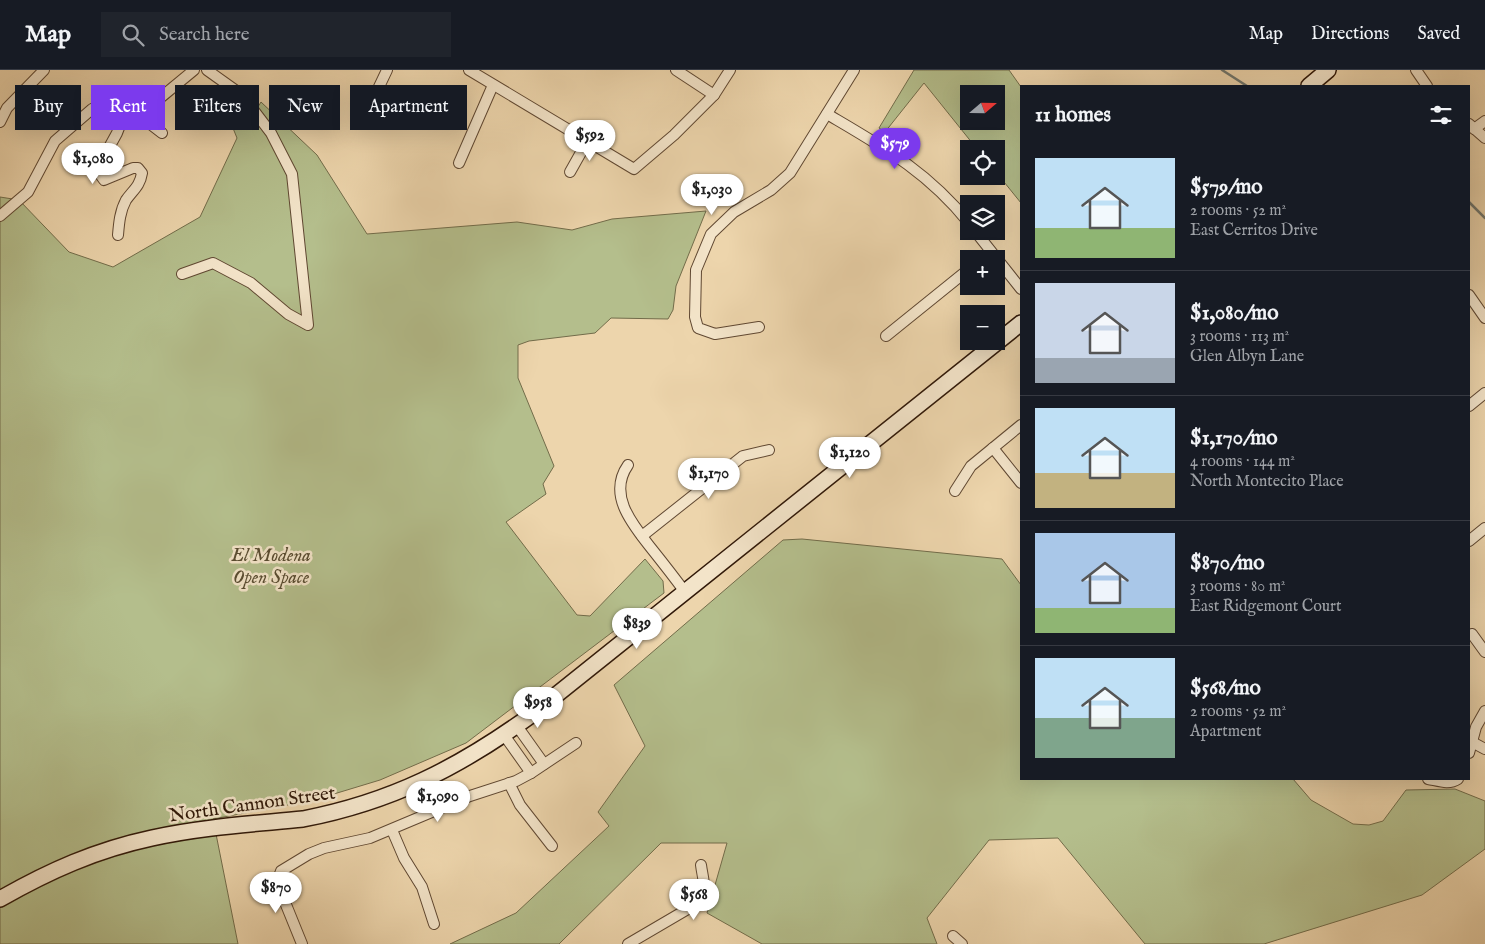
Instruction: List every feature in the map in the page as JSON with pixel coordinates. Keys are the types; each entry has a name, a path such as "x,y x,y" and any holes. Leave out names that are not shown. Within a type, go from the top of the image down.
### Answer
{"main road":[{"path":"1311,85 1328,70"},
{"name":"North Cannon Street","path":"0,899 55,869 126,844 182,833 303,819 346,809 383,797 447,770 517,726 1020,324"}],"street":[{"path":"0,122 7,108 44,70"},
{"path":"162,133 149,123 148,108 194,70"},
{"path":"182,274 212,263 251,283 288,314 308,325 292,174 271,133 242,94 207,70"},
{"path":"380,85 387,70"},
{"path":"469,70 634,169 674,135 714,95 730,70"},
{"path":"676,70 714,95"},
{"path":"759,327 715,334 698,328 695,317 696,270 711,234 734,212 771,190 790,173 854,70"},
{"path":"1416,70 1426,85"},
{"path":"459,163 493,85"},
{"path":"0,216 28,192 55,140 92,109 106,102 119,104 124,114 117,133 100,164 99,173 104,180 133,168 138,168 142,173 141,181 126,201 119,219 118,235"},
{"path":"827,114 896,155 926,178 960,213"},
{"path":"1485,121 1471,126 1485,138"},
{"path":"570,172 588,140"},
{"path":"982,240 990,250"},
{"path":"1005,269 1020,288"},
{"path":"886,336 960,276"},
{"path":"1470,296 1485,318"},
{"path":"1470,405 1485,393"},
{"path":"955,492 971,466 1020,426"},
{"path":"993,448 1020,482"},
{"path":"642,536 743,456 769,450"},
{"path":"628,465 621,476 620,492 626,512 685,592"},
{"path":"1470,540 1485,528"},
{"path":"1472,634 1485,652"},
{"path":"1470,749 1472,725 1485,711"},
{"path":"517,726 544,764"},
{"path":"504,735 531,772"},
{"path":"1472,742 1485,749"},
{"path":"302,944 279,890 278,879 284,869 309,854 324,848 370,838 470,796 509,783 531,772 576,743"},
{"path":"1433,780 1443,782 1456,780"},
{"path":"509,783 520,805 552,846"},
{"path":"392,830 404,858 422,887 434,924"},
{"path":"628,944 698,903 704,895 705,886 701,865"},
{"path":"953,936 962,944"}],"green space":[{"path":"914,70 1009,70 1020,86 1020,202 1005,183 1005,140 970,140 962,130 1005,130 1005,85 960,85 960,128 924,83 885,132 879,128"},
{"name":"El Modena Open Space","path":"261,102 269,110 269,130 291,130 317,155 367,234 517,222 572,230 612,219 706,211 676,286 673,310 668,319 611,318 595,333 529,341 518,345 518,378 554,466 543,484 546,494 506,522 577,615 590,616 645,559 663,581 664,593 466,743 380,780 314,800 213,819 238,944 0,944 0,197 19,200 69,252 113,267 200,217 237,138 234,130 259,130 259,105"},
{"path":"802,539 1002,559 1020,584 1020,780 1294,780 1311,800 1353,824 1369,825 1383,821 1406,790 1455,789 1485,801 1485,849 1422,895 1264,944 1145,944 1058,838 989,840 927,918 937,944 762,944 707,913 727,843 661,843 559,944 450,944 516,913 609,826 598,812 645,746 614,685 783,540"}],"waterway":[{"path":"1222,70 1245,85"},
{"path":"1470,203 1485,218"}]}
